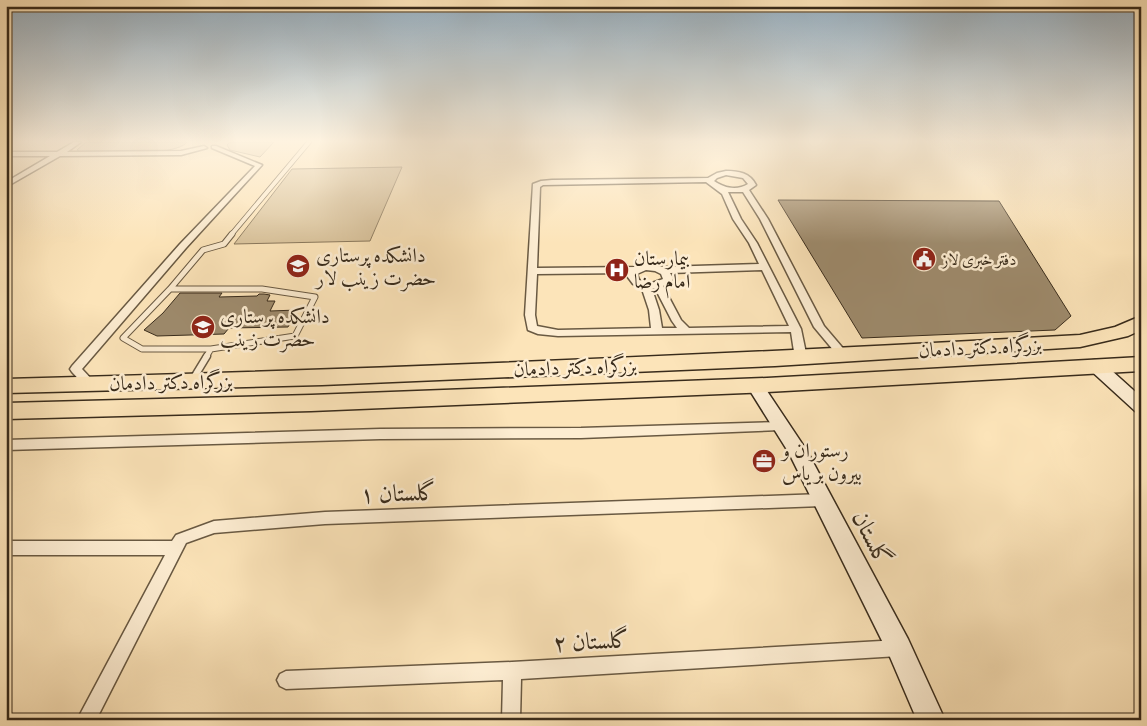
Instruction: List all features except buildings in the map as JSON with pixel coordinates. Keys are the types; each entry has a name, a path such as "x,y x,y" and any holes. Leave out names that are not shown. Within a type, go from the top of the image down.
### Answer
{"highway":[{"name":"بزرگراه دکتر دادمان","path":"6,386 322,378 801,358 1080,341 1121,332 1141,322"},
{"name":"بزرگراه دکتر دادمان","path":"6,411 311,403 755,386 1141,364"},
{"path":"311,403 322,378"}],"street":[{"path":"6,185 21,176"},
{"path":"90,384 76,369 183,246 249,176"},
{"path":"717,176 710,180 541,183 536,186 530,315 532,328 538,331 558,333 796,329"},
{"path":"710,180 713,185 732,190 745,189 752,185 752,182 742,176"},
{"path":"718,187 724,193 765,267 796,329 801,358"},
{"path":"745,189 764,219 820,327 843,355"},
{"path":"532,271 636,270 645,267 661,270 765,267"},
{"path":"636,270 632,276 633,279 646,286 663,284 668,278 665,272 661,270"},
{"path":"658,285 673,315 685,330"},
{"path":"646,286 658,330"},
{"path":"1095,366 1141,407"},
{"name":"گلستان","path":"755,386 796,451 822,500 898,648 931,720"},
{"path":"6,445 380,434 581,432 780,426"},
{"name":"گلستان ۱","path":"86,720 181,539 214,527 266,522 822,500"},
{"path":"6,548 176,548"},
{"name":"گلستان ۲","path":"286,680 512,671 898,648"},
{"path":"511,720 512,671"}],"lane":[{"path":"170,288 267,289 295,291 315,296 295,336 211,349 142,349 122,338 203,250 224,244 281,176"},
{"path":"192,381 211,349"}],"shaded area":[{"path":"287,176 398,176 370,241 234,244"}],"place":[{"name":"دفتر خبری لاز","path":"924,259"},
{"name":"دانشکده پرستاری حضرت زینب لار","path":"298,266"},
{"name":"بیمارستان امام رضا","path":"617,270"},
{"name":"دانشکده پرستاری حضرت زینب","path":"203,327"},
{"name":"رستوران و بیرون بر یاس","path":"764,461"}]}
